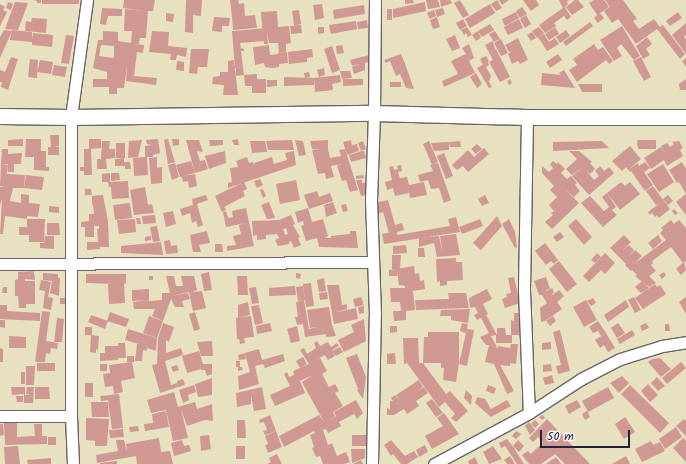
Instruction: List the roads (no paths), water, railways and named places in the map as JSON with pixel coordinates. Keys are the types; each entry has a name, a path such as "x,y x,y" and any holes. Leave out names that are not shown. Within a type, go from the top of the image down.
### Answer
{"street":[{"path":"73,464 71,416 70,117 87,0"},
{"path":"372,464 375,314 371,200 374,113 375,0"},
{"path":"0,116 70,117 374,113 686,117"},
{"path":"527,116 524,290 528,413"},
{"path":"0,264 372,262"},
{"path":"434,464 528,413 581,380 620,359 662,346 686,342"},
{"path":"0,416 71,416"}]}
